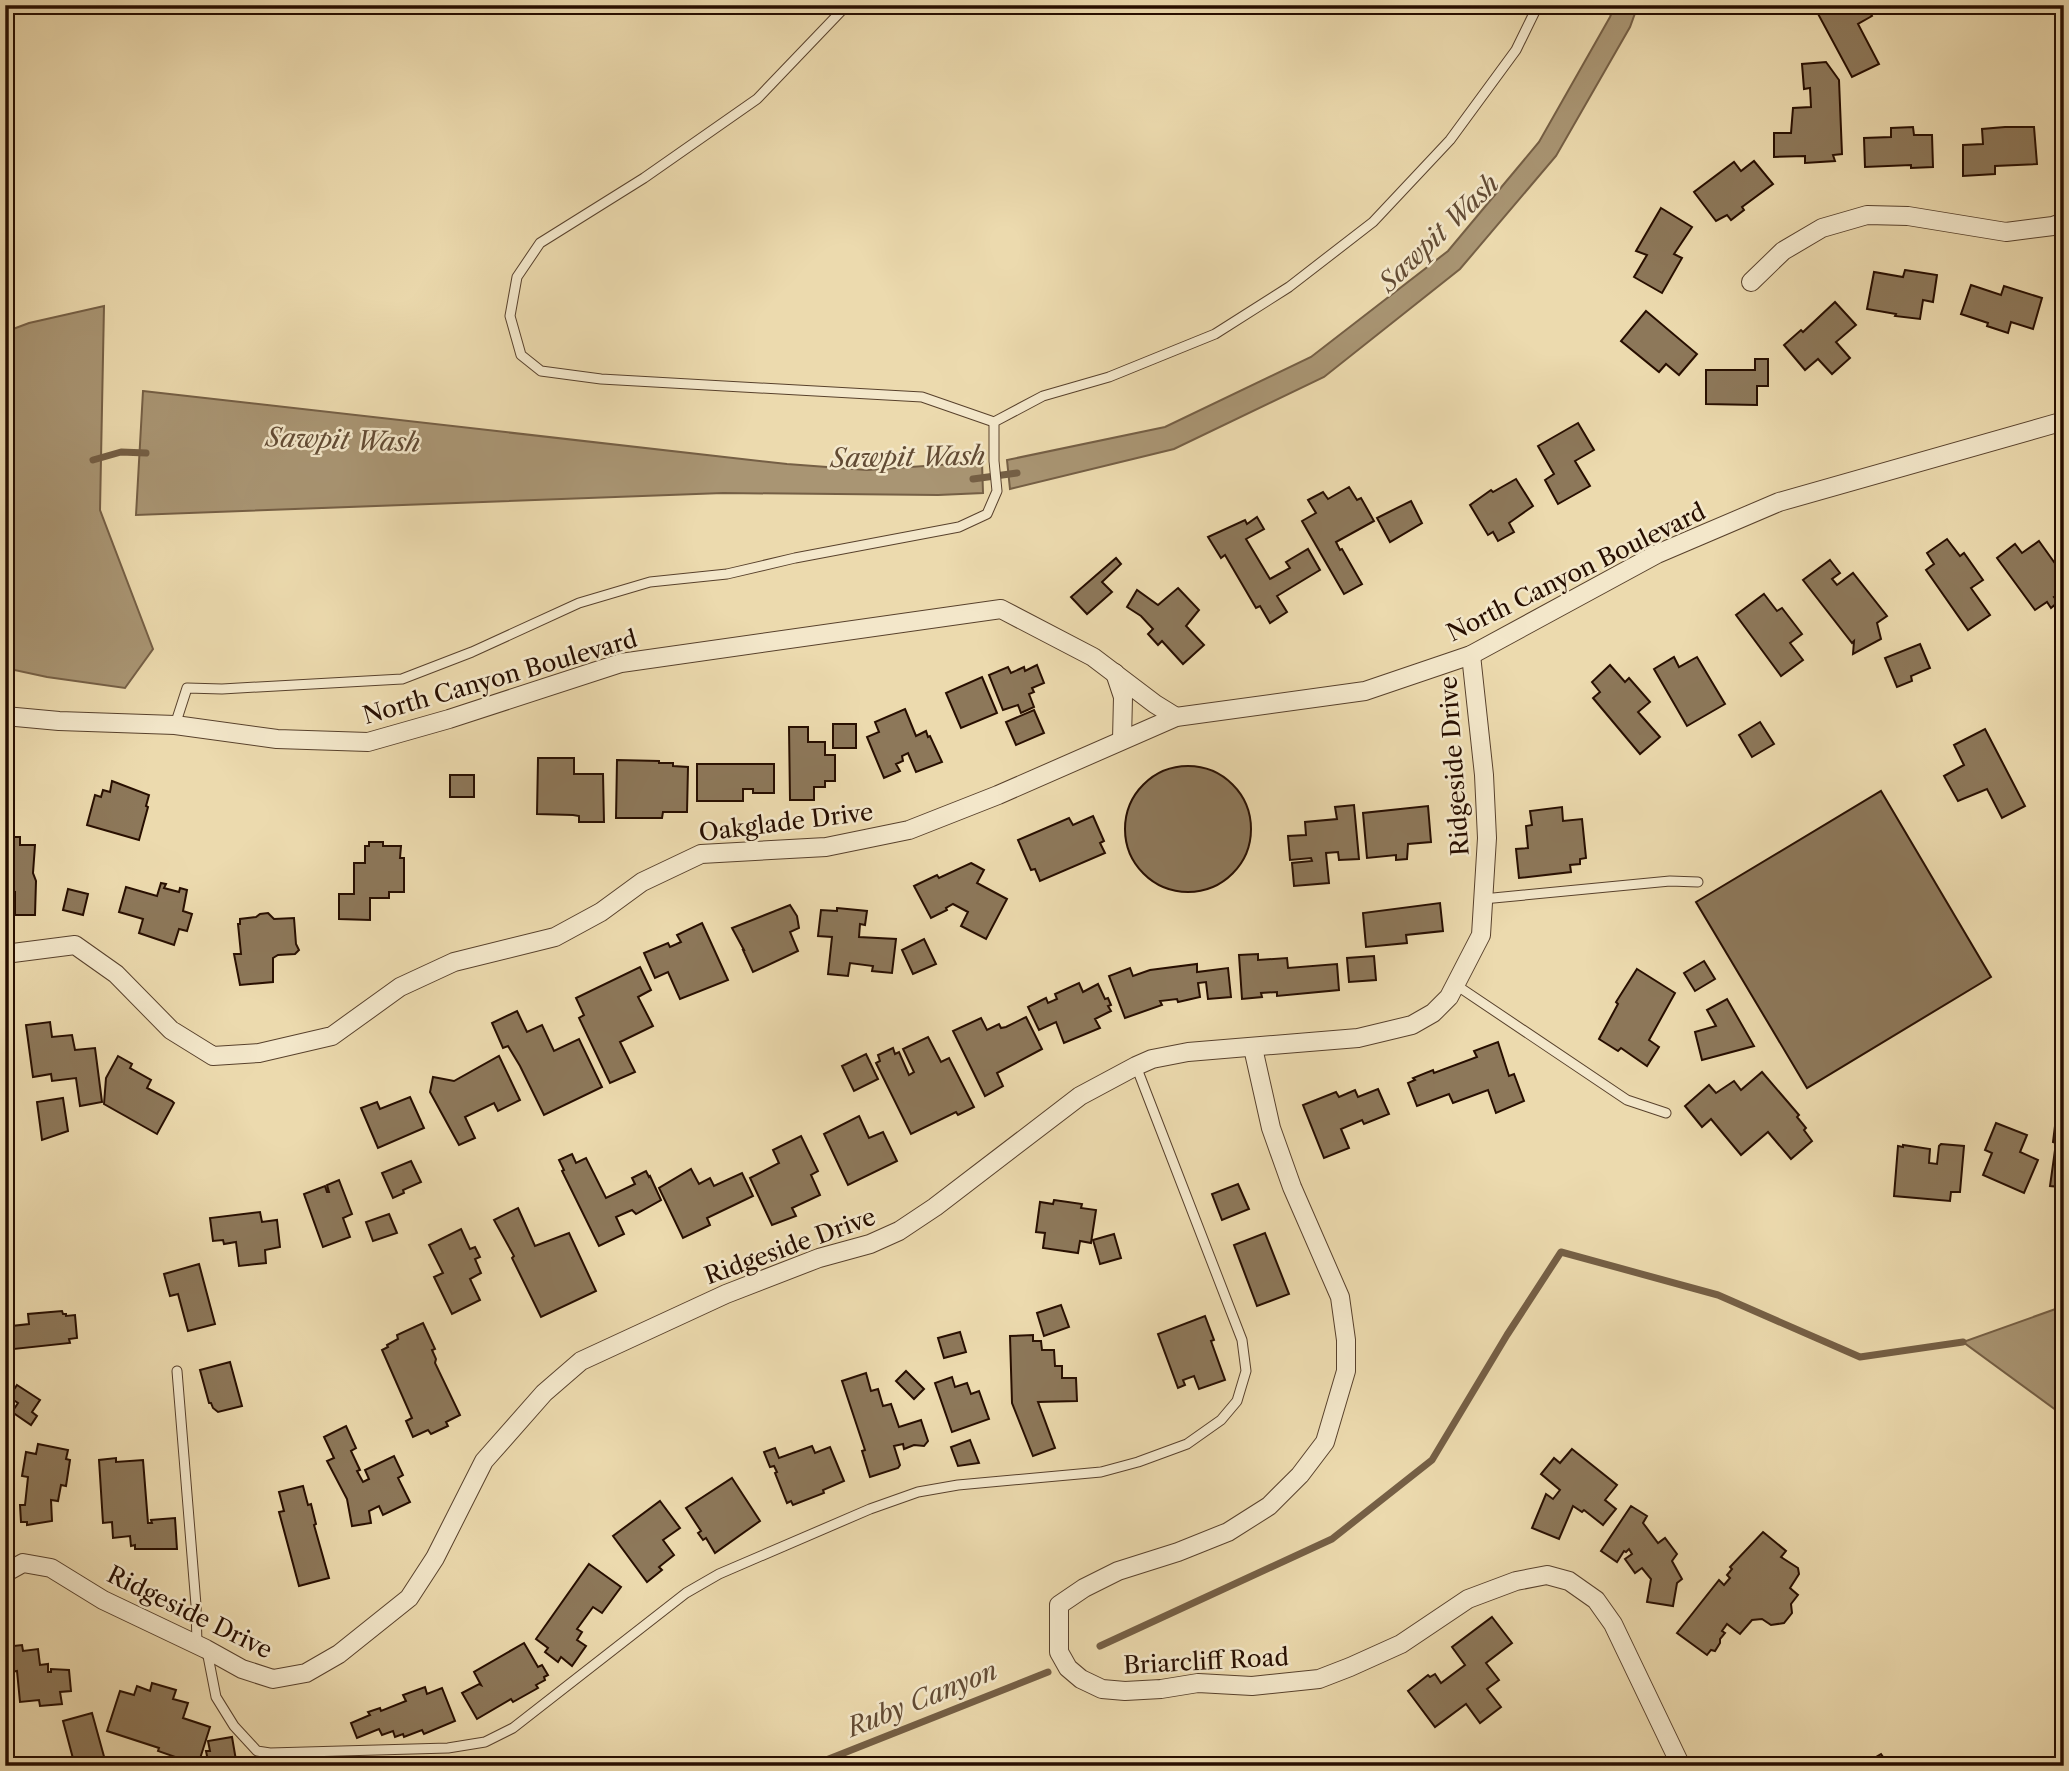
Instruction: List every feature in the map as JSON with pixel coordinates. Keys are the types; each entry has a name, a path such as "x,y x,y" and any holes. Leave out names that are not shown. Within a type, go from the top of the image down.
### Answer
{"street":[{"path":"1751,282 1783,251 1822,228 1867,215 1908,216 2007,232 2064,222"},
{"name":"North Canyon Boulevard","path":"5,716 175,726 277,738 368,742 449,719 621,663 1001,609 1093,657 1176,717 1365,691 1471,655 1657,554 1779,502 2064,421"},
{"name":"Ridgeside Drive","path":"5,1573 23,1563 51,1568 103,1600 242,1669 273,1679 306,1673 339,1654 409,1598 435,1558 484,1461 544,1393 582,1361 726,1294 819,1258 870,1244 899,1231 935,1207 1080,1096 1152,1059 1188,1052 1357,1038 1412,1025 1433,1013 1449,998 1481,935 1487,838 1484,775 1471,655"},
{"path":"1115,673 1123,697 1122,740"},
{"name":"Oakglade Drive","path":"5,954 75,945 116,974 172,1030 213,1056 259,1053 332,1036 400,987 454,962 555,937 601,912 642,882 701,854 826,847 909,830 1176,717"},
{"name":"Briarcliff Road","path":"1254,1048 1271,1128 1292,1187 1340,1297 1346,1340 1346,1371 1325,1442 1300,1475 1269,1506 1228,1532 1178,1552 1118,1571 1084,1588 1059,1605 1059,1652 1068,1668 1081,1679 1102,1689 1125,1691 1198,1683 1252,1686 1319,1679 1401,1644 1468,1599 1516,1581 1547,1575 1569,1581 1596,1600 1607,1616 1681,1766"}],"lane":[{"path":"847,5 757,99 644,178 540,243 517,276 510,316 521,355 541,371 601,379 922,397 994,422 1042,396 1109,377 1215,334 1289,287 1373,222 1450,140 1517,50 1538,5"},
{"path":"175,726 187,688 222,689 402,679 472,652 579,603 650,582 727,574 794,558 960,527 987,514 997,491 994,422"},
{"path":"1483,899 1670,881 1698,882"},
{"path":"1456,985 1627,1100 1666,1113"},
{"path":"177,1371 196,1605 202,1647 216,1697 234,1726 257,1751 270,1753 448,1748 485,1742 513,1728 686,1594 719,1574 870,1509 918,1492 957,1485 1101,1472 1186,1444 1221,1420 1237,1401 1246,1371 1242,1340 1136,1066"}],"water":[{"path":"1615,5 1638,5 1630,27 1556,156 1460,269 1324,377 1174,449 1010,489 1007,460 1165,427 1311,357 1448,251 1539,142"},
{"path":"104,306 100,510 153,649 125,688 5,668 5,332 29,323"},
{"path":"143,391 787,464 867,470 982,462 983,493 723,493 136,515"},
{"path":"2064,1306 2064,1416 1963,1342"}],"building":[{"path":"1830,5 1875,5 1868,9 1872,16 1858,24 1879,64 1852,77 1817,12"},
{"path":"1826,62 1839,80 1842,154 1833,155 1835,161 1805,163 1805,156 1774,157 1774,133 1791,133 1793,108 1811,107 1810,88 1804,89 1802,64"},
{"path":"1913,127 1914,135 1932,135 1933,167 1865,167 1864,138 1891,137 1891,128"},
{"path":"2034,127 2037,164 1995,166 1995,174 1963,176 1963,145 1983,144 1982,129"},
{"path":"1754,161 1773,184 1742,207 1744,210 1731,220 1727,215 1716,221 1694,192 1734,162 1741,171"},
{"path":"1661,208 1692,227 1674,254 1682,258 1662,293 1634,277 1647,255 1636,251"},
{"path":"1905,270 1937,275 1933,302 1923,300 1920,319 1867,309 1874,272 1903,277"},
{"path":"1971,285 2001,295 2004,286 2042,298 2033,329 2011,322 2008,333 1961,314"},
{"path":"1835,302 1856,325 1836,342 1850,358 1832,374 1818,359 1805,370 1784,345 1801,330 1803,332"},
{"path":"1646,311 1697,354 1679,375 1666,364 1659,372 1621,341"},
{"path":"1755,359 1768,359 1768,386 1757,386 1757,405 1706,404 1706,370 1755,370"},
{"path":"1578,423 1594,450 1575,461 1590,486 1558,504 1545,480 1554,474 1538,446"},
{"path":"1516,479 1533,506 1509,523 1514,532 1498,541 1493,532 1488,535 1470,505 1491,490 1493,492"},
{"path":"1349,487 1357,500 1361,498 1374,521 1336,542 1362,584 1344,594 1302,521 1316,513 1308,500 1323,492 1328,499"},
{"path":"1411,501 1422,523 1390,542 1377,518"},
{"path":"1257,517 1264,529 1246,539 1270,579 1290,568 1286,562 1308,549 1320,570 1277,596 1287,612 1270,623 1260,606 1256,608 1225,555 1221,558 1208,537 1245,520 1247,524"},
{"path":"1947,539 1960,556 1964,553 1983,580 1971,588 1990,615 1968,630 1926,570 1934,564 1927,553"},
{"path":"2039,541 2064,576 2064,591 2054,597 2058,602 2051,608 2047,602 2035,610 1997,558 2015,544 2022,553"},
{"path":"1116,558 1121,564 1102,582 1112,592 1087,614 1071,597"},
{"path":"1830,560 1840,573 1832,579 1837,585 1853,573 1887,616 1877,623 1881,639 1853,654 1854,641 1852,643 1803,580"},
{"path":"1178,588 1199,610 1186,626 1204,645 1183,664 1162,641 1158,645 1148,634 1153,629 1141,616 1127,607 1137,590 1158,605"},
{"path":"1764,594 1777,611 1782,608 1802,634 1790,643 1803,660 1781,676 1736,615"},
{"path":"1920,644 1930,668 1911,676 1912,681 1897,687 1885,658"},
{"path":"1674,657 1679,667 1697,657 1725,704 1687,726 1654,669"},
{"path":"1037,665 1044,683 1032,688 1034,692 1029,694 1034,707 1021,713 1018,705 1003,710 989,675 1008,667 1011,673 1024,667 1025,671"},
{"path":"1610,665 1625,682 1629,678 1650,702 1638,712 1660,737 1640,754 1593,698 1600,692 1592,682"},
{"path":"982,677 997,713 961,728 946,693"},
{"path":"905,709 916,736 926,731 942,762 916,772 908,753 902,756 903,761 896,764 900,771 884,778 867,737 879,732 875,722"},
{"path":"1034,710 1044,733 1016,745 1006,722"},
{"path":"1760,722 1774,744 1752,757 1739,735"},
{"path":"833,724 856,724 856,748 833,748"},
{"path":"789,727 808,727 808,742 825,742 825,755 835,755 835,781 825,781 825,787 814,787 814,800 790,800"},
{"path":"1985,729 2025,806 2002,818 1987,789 1958,801 1944,776 1964,765 1954,745"},
{"path":"538,758 574,758 574,774 603,774 604,822 579,822 579,816 573,815 537,814"},
{"path":"617,760 659,761 688,767 687,812 663,812 662,818 616,818"},
{"path":"697,764 774,764 774,793 753,793 753,789 743,789 743,801 697,801"},
{"path":"1188,766 1212,770 1233,784 1247,805 1251,829 1247,853 1233,874 1212,888 1188,892 1164,888 1143,874 1129,853 1125,829 1129,805 1143,784 1164,770"},
{"path":"450,775 474,775 474,797 450,797"},
{"path":"112,781 149,795 139,840 87,825 95,795 101,797 103,790 110,792"},
{"path":"1881,791 1991,977 1807,1088 1696,902"},
{"path":"1354,805 1359,859 1339,860 1338,852 1326,853 1329,883 1294,886 1292,863 1312,861 1311,858 1290,860 1288,836 1306,835 1305,822 1337,819 1335,807"},
{"path":"1428,806 1431,842 1408,844 1407,859 1396,860 1396,855 1367,858 1363,813"},
{"path":"1562,807 1563,821 1582,819 1586,858 1580,859 1580,864 1570,865 1571,872 1519,878 1516,849 1528,848 1526,826 1532,825 1530,811"},
{"path":"1093,816 1104,841 1100,843 1105,853 1040,881 1035,869 1031,870 1018,840 1069,818 1073,825"},
{"path":"5,837 20,837 20,845 35,845 35,915 15,915 15,892 6,892"},
{"path":"369,842 383,842 383,846 401,846 400,858 404,858 404,892 389,892 389,898 370,898 370,920 339,919 339,894 354,894 354,863 365,863 365,846 369,846"},
{"path":"971,863 984,870 977,883 1007,899 986,939 961,926 968,912 953,904 931,918 914,886"},
{"path":"161,883 166,884 164,888 179,892 180,888 187,890 183,911 192,914 187,931 179,929 174,945 139,933 143,919 119,912 126,887 157,896"},
{"path":"2064,886 2064,938 2056,937"},
{"path":"68,889 88,894 83,915 63,910"},
{"path":"1440,903 1443,931 1406,935 1407,943 1366,947 1363,913"},
{"path":"790,905 797,916 799,928 790,932 798,951 753,972 732,928"},
{"path":"837,908 867,911 865,925 860,924 859,937 896,939 892,973 872,971 873,966 850,963 848,976 828,974 832,937 818,936 821,910 837,911"},
{"path":"268,913 274,919 294,918 299,950 295,954 273,958 273,982 240,985 234,954 241,954 238,924 240,919"},
{"path":"702,923 728,980 680,999 668,972 655,978 644,953 668,943 670,947 681,942 677,935"},
{"path":"924,939 936,964 913,974 902,950"},
{"path":"1258,954 1258,960 1287,958 1288,968 1337,964 1339,990 1277,996 1277,992 1261,993 1262,997 1242,999 1239,955"},
{"path":"1374,956 1376,980 1349,982 1347,958"},
{"path":"1704,961 1715,979 1695,991 1684,973"},
{"path":"1197,964 1197,972 1228,968 1231,997 1208,999 1206,982 1198,983 1200,997 1178,1002 1177,999 1160,1001 1162,1005 1125,1018 1109,976 1130,968 1133,976 1150,970"},
{"path":"640,967 651,990 638,997 653,1026 620,1042 635,1072 610,1083 579,1018 584,1015 576,998"},
{"path":"1637,969 1675,993 1649,1040 1659,1047 1647,1066 1621,1048 1618,1051 1599,1039 1618,1004 1616,1002"},
{"path":"1079,983 1083,992 1098,984 1105,999 1108,998 1111,1011 1095,1019 1100,1028 1064,1043 1056,1022 1039,1030 1028,1007 1046,998 1048,1003 1057,999 1055,994"},
{"path":"1727,999 1754,1046 1702,1060 1695,1032 1716,1026 1707,1010"},
{"path":"517,1011 527,1032 542,1025 554,1051 579,1039 602,1087 544,1115 520,1066 508,1046 503,1048 492,1023"},
{"path":"1026,1017 1042,1049 997,1073 1003,1086 985,1096 953,1031 981,1018 987,1030 999,1024 1001,1028 1006,1027"},
{"path":"50,1022 52,1037 72,1035 75,1050 95,1048 102,1102 80,1106 76,1078 52,1081 51,1074 33,1077 26,1025"},
{"path":"5,1034 11,1084 5,1085"},
{"path":"928,1037 941,1062 949,1058 974,1107 958,1115 956,1112 911,1134 876,1063 880,1061 878,1055 893,1048 895,1054 899,1052 909,1075 914,1072 903,1049"},
{"path":"1498,1042 1509,1076 1514,1074 1524,1101 1496,1113 1488,1090 1453,1103 1449,1094 1417,1106 1408,1083 1415,1080 1413,1078 1477,1057 1474,1051"},
{"path":"866,1054 878,1079 854,1091 842,1066"},
{"path":"118,1056 132,1064 130,1068 151,1080 147,1088 174,1103 157,1134 104,1104 106,1078"},
{"path":"499,1056 520,1100 498,1111 494,1103 465,1117 475,1138 459,1145 430,1092 433,1077 454,1081"},
{"path":"1762,1072 1799,1115 1797,1117 1812,1141 1791,1159 1768,1132 1741,1155 1711,1119 1702,1127 1685,1106 1709,1085 1716,1093 1734,1081 1741,1090"},
{"path":"1378,1089 1389,1114 1364,1124 1362,1120 1341,1129 1349,1148 1324,1158 1303,1105 1336,1092 1339,1097 1355,1090 1358,1097"},
{"path":"410,1097 424,1128 378,1148 361,1108 377,1102 380,1109"},
{"path":"63,1098 68,1131 42,1140 37,1102"},
{"path":"859,1116 869,1138 883,1132 897,1161 848,1185 824,1134"},
{"path":"2056,1118 2064,1119 2064,1198 2059,1197 2060,1187 2050,1186 2056,1143 2053,1142"},
{"path":"1996,1123 2027,1135 2020,1152 2038,1160 2024,1193 1983,1175 1992,1153 1985,1150"},
{"path":"801,1136 818,1171 811,1175 820,1195 792,1208 796,1216 772,1225 750,1178 779,1163 773,1150"},
{"path":"1941,1144 1964,1146 1960,1192 1951,1192 1950,1201 1894,1196 1898,1146 1930,1149 1929,1163 1937,1164"},
{"path":"572,1154 576,1163 586,1158 606,1198 635,1184 632,1178 646,1171 661,1200 636,1214 632,1210 616,1217 624,1234 599,1246 562,1171 564,1170 559,1160"},
{"path":"411,1161 421,1182 393,1198 382,1173"},
{"path":"691,1169 699,1184 710,1178 714,1186 742,1173 753,1196 707,1218 710,1225 683,1238 659,1188"},
{"path":"339,1180 352,1214 343,1218 350,1237 323,1247 304,1194 325,1186 329,1192 327,1185"},
{"path":"1238,1184 1249,1209 1222,1220 1212,1194"},
{"path":"1054,1200 1082,1204 1081,1208 1096,1210 1091,1243 1080,1241 1078,1253 1043,1248 1045,1233 1036,1232 1040,1202 1053,1204"},
{"path":"518,1208 535,1246 569,1233 596,1291 541,1317 512,1258 514,1256 494,1220"},
{"path":"260,1212 262,1222 277,1220 280,1247 265,1250 266,1263 239,1266 236,1242 224,1244 223,1240 213,1241 210,1218"},
{"path":"389,1214 397,1233 373,1241 366,1222"},
{"path":"461,1229 470,1249 475,1247 480,1257 475,1259 481,1273 470,1279 480,1300 452,1314 434,1277 443,1273 429,1245"},
{"path":"1265,1233 1289,1294 1257,1306 1234,1245"},
{"path":"1114,1234 1121,1258 1100,1264 1093,1240"},
{"path":"199,1264 215,1324 188,1331 178,1294 170,1296 164,1274"},
{"path":"1061,1305 1069,1327 1044,1336 1037,1313"},
{"path":"62,1311 66,1316 75,1315 77,1338 69,1339 70,1343 14,1349 12,1326 29,1324 28,1314"},
{"path":"1205,1316 1225,1380 1199,1389 1194,1376 1183,1380 1185,1385 1178,1388 1158,1334"},
{"path":"423,1323 435,1349 432,1350 435,1363 460,1415 446,1422 448,1426 431,1434 428,1430 413,1437 406,1421 412,1418 382,1350 398,1339 397,1335"},
{"path":"960,1332 966,1352 944,1358 938,1338"},
{"path":"1033,1335 1033,1341 1041,1341 1042,1350 1054,1350 1055,1366 1062,1366 1062,1378 1076,1378 1077,1401 1038,1402 1055,1448 1033,1456 1012,1403 1010,1336"},
{"path":"230,1362 242,1406 218,1412 209,1403 200,1370"},
{"path":"906,1371 924,1389 914,1399 896,1381"},
{"path":"866,1373 871,1391 878,1389 883,1406 891,1404 899,1427 921,1420 928,1441 924,1446 914,1445 904,1449 903,1444 894,1446 900,1465 898,1468 870,1477 862,1451 865,1450 842,1381"},
{"path":"952,1377 955,1387 967,1383 971,1394 979,1391 989,1419 952,1432 935,1383"},
{"path":"17,1385 40,1400 32,1412 37,1416 31,1425 12,1412 18,1403 9,1397"},
{"path":"346,1426 356,1448 351,1451 363,1482 369,1479 365,1470 394,1456 403,1475 398,1478 410,1502 383,1515 379,1506 369,1511 371,1523 352,1526 347,1499 327,1461 334,1458 324,1437"},
{"path":"970,1440 979,1463 958,1466 951,1447"},
{"path":"5,1441 12,1524 5,1525"},
{"path":"38,1444 68,1450 66,1459 70,1460 66,1486 61,1485 58,1501 51,1500 52,1521 27,1525 27,1522 21,1522 20,1505 25,1505 28,1477 22,1476 26,1452 36,1454"},
{"path":"812,1446 815,1453 830,1447 844,1481 823,1490 824,1493 793,1505 791,1501 787,1503 775,1473 777,1472 774,1466 770,1467 764,1452 775,1448 779,1458"},
{"path":"1572,1449 1617,1485 1605,1500 1616,1509 1603,1525 1584,1510 1582,1512 1573,1506 1559,1539 1532,1528 1546,1494 1553,1499 1560,1490 1541,1474 1554,1458 1560,1463"},
{"path":"116,1458 116,1462 143,1460 148,1523 152,1523 151,1520 175,1518 177,1549 135,1549 135,1545 131,1546 130,1536 113,1538 112,1522 103,1523 99,1460"},
{"path":"732,1478 760,1521 715,1553 706,1538 703,1540 698,1533 701,1531 686,1508"},
{"path":"303,1486 308,1505 311,1504 329,1578 299,1586 279,1512 284,1511 279,1492"},
{"path":"660,1501 680,1528 663,1540 674,1555 659,1567 662,1570 647,1582 613,1536"},
{"path":"1631,1506 1647,1516 1643,1523 1658,1543 1665,1538 1677,1554 1672,1561 1682,1579 1677,1583 1673,1606 1647,1602 1651,1579 1642,1568 1635,1573 1625,1559 1632,1554 1629,1549 1624,1551 1617,1562 1601,1551"},
{"path":"1763,1532 1786,1551 1781,1557 1798,1568 1799,1574 1790,1588 1798,1595 1791,1604 1792,1613 1784,1623 1771,1625 1762,1619 1752,1620 1740,1634 1727,1624 1715,1651 1711,1650 1707,1655 1677,1633 1719,1580 1724,1585 1730,1578 1727,1575 1732,1569 1730,1567"},
{"path":"589,1564 621,1587 602,1613 593,1607 577,1629 582,1632 577,1640 586,1646 572,1666 561,1657 558,1662 545,1652 548,1648 536,1639"},
{"path":"1492,1617 1512,1643 1486,1663 1499,1680 1487,1689 1501,1707 1480,1723 1466,1704 1435,1727 1408,1691 1428,1675 1430,1677 1435,1674 1441,1683 1465,1665 1452,1647"},
{"path":"524,1643 538,1667 542,1665 548,1675 544,1677 545,1680 536,1685 538,1688 513,1702 511,1699 477,1719 462,1693 481,1685 474,1672"},
{"path":"22,1645 23,1651 38,1649 40,1665 48,1664 48,1672 51,1672 51,1669 69,1670 71,1691 60,1692 62,1704 40,1706 39,1700 20,1702 17,1671 5,1673 5,1647"},
{"path":"152,1683 176,1690 173,1699 188,1703 183,1718 210,1727 198,1765 158,1751 159,1748 107,1731 120,1691 134,1695 137,1686 150,1691"},
{"path":"425,1687 427,1694 442,1688 455,1721 424,1734 422,1730 404,1737 403,1734 395,1737 393,1731 382,1735 379,1729 357,1738 351,1723 370,1715 368,1712 380,1708 381,1711 406,1701 403,1695"},
{"path":"92,1713 105,1760 75,1766 63,1721"},
{"path":"232,1737 237,1766 209,1766 206,1751 210,1751 208,1741"},
{"path":"1881,1754 1889,1766 1861,1766"}],"waterway":[{"name":"Sawpit Wash","path":"93,460 121,452 146,453"},
{"name":"Sawpit Wash","path":"973,479 1017,473"},
{"path":"1100,1646 1332,1539 1432,1460 1507,1335 1561,1252 1718,1295 1860,1357 1963,1342"},
{"name":"Ruby Canyon","path":"811,1766 1048,1672"}]}
